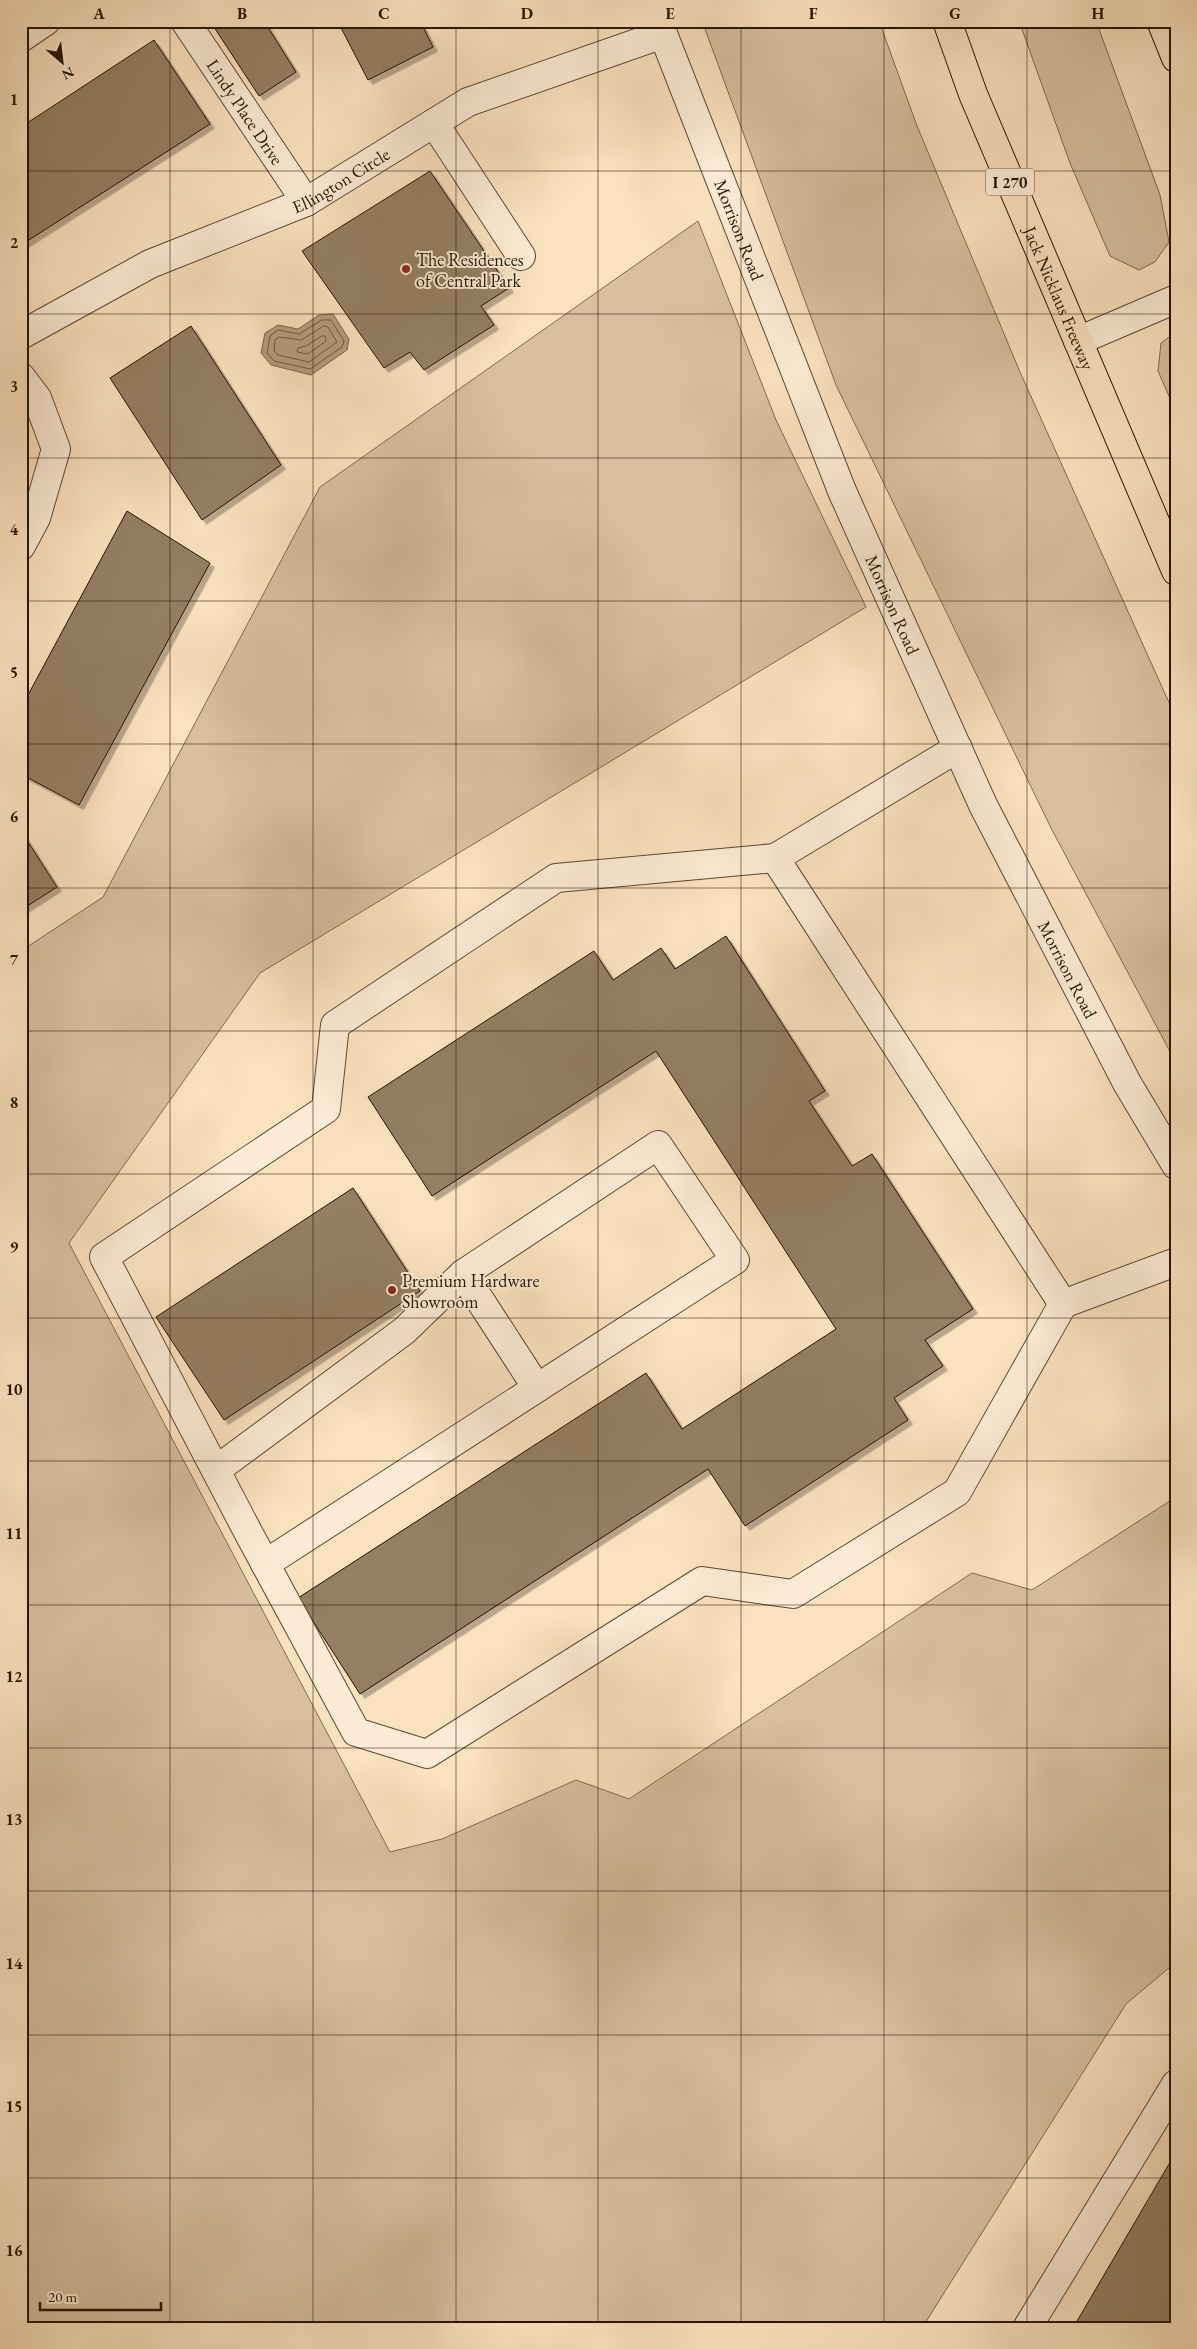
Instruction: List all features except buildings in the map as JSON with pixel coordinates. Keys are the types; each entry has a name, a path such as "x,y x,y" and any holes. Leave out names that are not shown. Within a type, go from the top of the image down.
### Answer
{"highway":[{"name":"Jack Nicklaus Freeway","path":"947,21 973,94 1176,571"},
{"path":"1161,21 1176,58"}],"street":[{"path":"21,38 46,21"},
{"name":"Lindy Place Drive","path":"185,21 306,202"},
{"name":"Ellington Circle","path":"21,336 150,264 306,202 468,102 660,28"},
{"name":"Morrison Road","path":"660,28 842,490 983,805 1127,1083 1176,1165"},
{"path":"434,123 521,256"},
{"path":"1078,340 1176,299"},
{"path":"21,377 37,398 56,450 36,518 21,546"},
{"path":"958,748 774,858 556,878 334,1025 326,1109 104,1257 265,1564 356,1732 427,1754 702,1581 793,1594 956,1492 1063,1304 1176,1262"},
{"path":"774,858 1063,1304"},
{"path":"216,1470 404,1331 463,1274 658,1146 735,1260 265,1564"},
{"path":"463,1274 537,1388"},
{"path":"1027,2328 1176,2084"}],"shaded area":[{"path":"702,21 879,21 917,126 1020,372 1176,718 1176,1063 1051,828 836,385"},
{"path":"1019,21 1096,21 1160,195 1169,242 1155,262 1139,270 1110,256 1070,163"},
{"path":"698,221 776,420 866,607 260,973 69,1243 390,1852 442,1839 576,1780 629,1799 972,1573 1032,1590 1176,1497 1176,1962 1126,2004 922,2328 21,2328 21,951 103,897 320,487"},
{"path":"1176,332 1176,412 1158,371 1161,343"}],"water":[{"path":"333,314 349,339 347,350 311,375 271,365 261,353 265,333 278,325 298,329 319,315"}],"place":[{"name":"The Residences of Central Park","path":"406,269"},
{"name":"Premium Hardware Showroom","path":"392,1290"}]}
